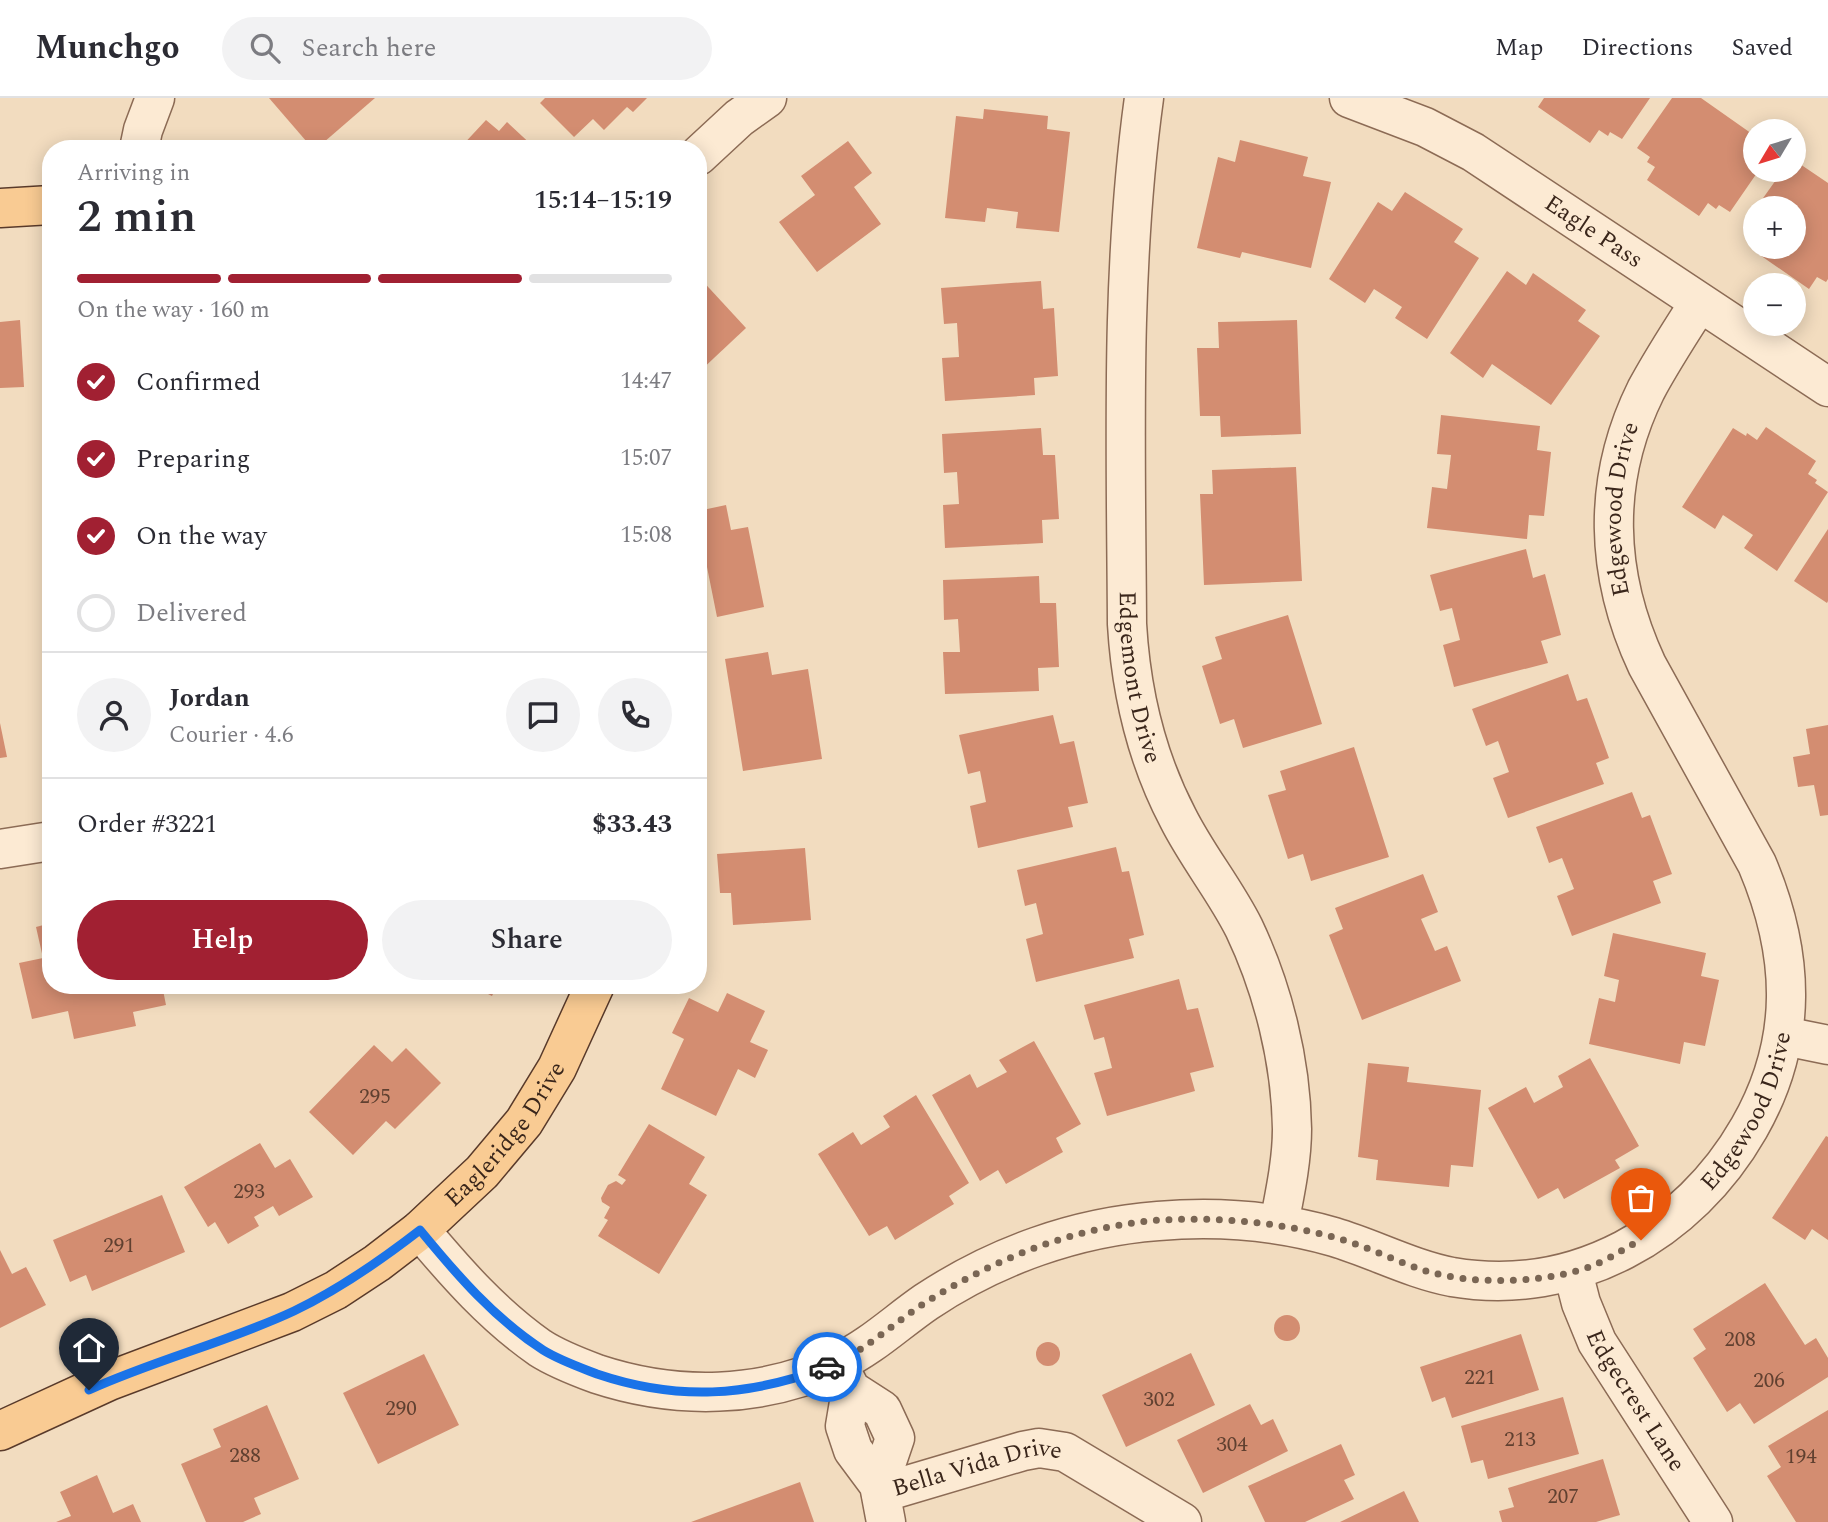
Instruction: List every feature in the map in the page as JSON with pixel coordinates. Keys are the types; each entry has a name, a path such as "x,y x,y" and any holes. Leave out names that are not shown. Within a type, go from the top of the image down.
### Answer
{"main road":[{"path":"0,208 42,206"},
{"name":"Eagleridge Drive","path":"0,1431 109,1381 292,1312 336,1290 377,1263 420,1230 482,1172 524,1122 557,1069 591,994"}],"street":[{"path":"140,140 155,98"},
{"path":"707,148 739,118 767,98"},
{"name":"Edgemont Drive","path":"1144,98 1137,147 1128,274 1126,624 1129,660 1136,704 1161,784 1178,819 1244,928 1276,1016 1285,1060 1292,1131 1279,1224"},
{"name":"Eagle Pass","path":"1349,98 1425,127 1473,152 1828,387"},
{"name":"Edgewood Drive","path":"420,1230 468,1287 509,1324 545,1351 620,1382 696,1393 736,1392 792,1380 844,1377 871,1343 926,1302 991,1265 1071,1236 1160,1220 1226,1220 1279,1224 1336,1238 1424,1270 1455,1277 1490,1280 1573,1272 1600,1262 1656,1231 1684,1211 1711,1184 1737,1149 1753,1121 1770,1086 1784,1036 1787,1002 1785,965 1770,894 1757,864 1633,636 1615,559 1613,516 1616,483 1630,430 1646,391 1699,303"},
{"path":"0,849 42,842"},
{"path":"1784,1036 1828,1045"},
{"name":"Edgecrest Lane","path":"1573,1272 1581,1303 1597,1342 1713,1522"},
{"name":"Bella Vida Drive","path":"844,1377 882,1410 895,1438 882,1500"},
{"name":"Bella Vida Drive","path":"882,1500 1023,1451 1052,1449 1065,1452 1086,1463 1182,1522"}],"building":[{"path":"269,98 375,98 326,140 305,140"},
{"path":"545,98 647,98 633,112 627,107 604,130 593,119 574,137 540,103"},
{"path":"1544,98 1650,98 1622,139 1610,132 1608,136 1599,130 1590,143 1538,107"},
{"path":"1672,98 1701,98 1743,128 1743,182 1751,182 1730,212 1719,205 1716,209 1708,203 1699,216 1647,180 1655,167 1647,162 1650,157 1637,148"},
{"path":"984,109 1048,116 1047,129 1070,132 1059,232 1016,228 1018,212 987,208 985,222 945,218 956,116 983,119"},
{"path":"486,120 499,131 507,122 526,140 467,140"},
{"path":"1240,140 1308,157 1303,176 1331,182 1311,268 1242,252 1240,258 1197,248 1218,157 1235,162"},
{"path":"848,141 872,173 854,187 881,224 817,272 779,222 815,195 801,176"},
{"path":"1806,168 1828,183 1826,282 1817,277 1809,289 1806,287 1806,273 1786,273 1766,259 1806,259 1806,196 1765,196 1774,182 1806,182"},
{"path":"1405,192 1463,229 1454,242 1479,258 1427,339 1395,318 1402,307 1374,289 1365,303 1329,279 1378,202 1392,211"},
{"path":"1507,271 1526,285 1533,273 1586,310 1578,321 1600,336 1551,405 1492,364 1483,378 1450,353"},
{"path":"1041,281 1043,309 1054,308 1058,376 1034,378 1035,395 945,401 942,358 959,357 957,323 944,324 941,288"},
{"path":"707,286 746,328 707,365"},
{"path":"20,320 24,387 0,388 0,322"},
{"path":"1297,320 1301,434 1221,437 1220,416 1200,416 1197,348 1219,348 1218,322"},
{"path":"1441,415 1540,426 1537,450 1551,452 1544,516 1529,515 1527,539 1427,528 1432,487 1447,489 1451,455 1437,454"},
{"path":"1766,427 1816,461 1808,474 1828,492 1777,571 1744,548 1753,535 1723,515 1715,529 1682,507 1733,428 1757,440"},
{"path":"1041,428 1043,455 1055,455 1059,519 1042,520 1043,543 945,548 943,505 959,504 957,472 944,473 942,434"},
{"path":"1296,467 1302,581 1204,585 1200,494 1213,494 1212,470"},
{"path":"726,505 731,530 748,527 764,607 717,617 707,567 707,509"},
{"path":"1828,529 1828,601 1827,603 1794,581"},
{"path":"1526,549 1533,578 1545,574 1561,635 1541,641 1548,663 1454,687 1443,645 1460,640 1452,608 1440,611 1430,575"},
{"path":"1039,576 1040,603 1056,603 1059,667 1038,668 1039,691 945,694 943,652 960,652 958,619 944,620 943,580"},
{"path":"1288,615 1322,724 1243,748 1234,719 1220,724 1202,666 1222,659 1215,637"},
{"path":"768,652 772,675 808,669 822,759 743,771 725,659"},
{"path":"1568,674 1577,701 1587,698 1609,758 1596,763 1604,784 1508,818 1493,778 1509,772 1498,741 1486,746 1472,709"},
{"path":"1053,715 1060,744 1074,741 1088,803 1068,807 1073,827 978,848 970,806 986,802 980,771 968,774 959,735"},
{"path":"0,723 7,757 0,758"},
{"path":"1828,725 1828,815 1820,816 1814,785 1798,787 1793,757 1810,754 1806,729"},
{"path":"1354,747 1389,857 1311,881 1303,854 1288,859 1268,795 1286,790 1280,771"},
{"path":"1632,792 1642,818 1650,815 1672,874 1653,881 1661,903 1572,936 1557,896 1574,889 1562,858 1549,863 1536,827"},
{"path":"1116,847 1122,872 1129,871 1144,935 1129,939 1134,958 1036,982 1026,939 1043,934 1036,903 1025,906 1017,870"},
{"path":"805,848 811,920 733,925 731,893 720,893 717,854"},
{"path":"1423,874 1438,912 1421,919 1435,951 1447,946 1461,981 1362,1020 1329,935 1343,929 1335,908"},
{"path":"42,925 42,954 36,927"},
{"path":"1613,933 1706,953 1701,976 1719,980 1705,1046 1684,1042 1680,1064 1589,1044 1599,998 1615,1002 1619,980 1604,976"},
{"path":"42,958 42,994 164,994 166,1005 133,1012 136,1026 74,1039 68,1011 32,1019 19,963"},
{"path":"1179,979 1187,1010 1198,1008 1214,1067 1190,1073 1195,1091 1107,1116 1094,1073 1112,1068 1104,1037 1094,1040 1084,1005"},
{"path":"727,993 765,1011 750,1042 768,1050 755,1078 738,1069 716,1116 661,1089 684,1039 672,1033 689,998 718,1012"},
{"path":"1034,1041 1081,1124 1056,1138 1063,1152 1006,1184 998,1170 980,1181 932,1095 970,1074 977,1088 1007,1072 999,1060"},
{"path":"374,1045 392,1062 406,1048 441,1083 395,1129 386,1121 353,1155 309,1112"},
{"path":"1590,1058 1639,1146 1615,1160 1620,1168 1564,1199 1558,1188 1538,1199 1488,1108 1526,1087 1534,1103 1563,1087 1558,1076"},
{"path":"1368,1063 1409,1067 1407,1082 1481,1090 1473,1167 1451,1165 1449,1187 1376,1180 1378,1160 1358,1157"},
{"path":"916,1095 969,1183 949,1196 954,1204 895,1240 887,1226 869,1236 818,1154 853,1132 861,1145 890,1127 883,1116"},
{"path":"649,1124 705,1157 689,1184 707,1195 659,1274 598,1236 608,1220 604,1218 610,1207 602,1202 601,1198 608,1185 616,1181 622,1185 626,1180 618,1175"},
{"path":"1826,1136 1828,1240 1812,1229 1805,1240 1772,1218"},
{"path":"260,1143 275,1168 290,1159 313,1197 279,1216 273,1206 254,1217 259,1226 228,1244 215,1222 208,1227 184,1187"},
{"path":"162,1195 185,1252 92,1291 86,1275 70,1282 53,1240"},
{"path":"0,1250 12,1274 26,1267 46,1305 0,1328"},
{"path":"1765,1283 1805,1345 1816,1338 1828,1358 1828,1377 1754,1424 1740,1403 1727,1412 1693,1358 1706,1349 1693,1329"},
{"path":"1287,1315 1296,1319 1300,1328 1296,1337 1287,1341 1278,1337 1274,1328 1278,1319"},
{"path":"1521,1334 1539,1390 1452,1418 1445,1397 1432,1402 1420,1367"},
{"path":"1048,1342 1057,1345 1060,1354 1057,1363 1048,1366 1039,1363 1036,1354 1039,1345"},
{"path":"1191,1353 1215,1405 1126,1447 1102,1395"},
{"path":"424,1354 459,1425 378,1464 343,1393"},
{"path":"1563,1397 1579,1454 1488,1479 1483,1460 1471,1463 1461,1426"},
{"path":"1250,1404 1261,1425 1273,1419 1288,1451 1203,1493 1177,1440"},
{"path":"267,1405 299,1479 254,1498 261,1514 243,1522 206,1522 181,1464 221,1447 213,1429"},
{"path":"1828,1410 1828,1522 1796,1522 1767,1476 1781,1467 1768,1446"},
{"path":"1341,1444 1355,1475 1344,1480 1354,1499 1305,1522 1265,1522 1248,1486"},
{"path":"1603,1459 1620,1515 1596,1522 1502,1522 1499,1511 1514,1507 1508,1488"},
{"path":"97,1475 113,1513 133,1504 141,1522 56,1522 71,1516 60,1492"},
{"path":"800,1482 814,1522 691,1522"},
{"path":"1404,1491 1419,1522 1340,1522"}],"way so far":[{"path":"827,1367 852,1355 926,1302 991,1265 1071,1236 1119,1226 1160,1220 1226,1220 1279,1224 1336,1238 1424,1270 1455,1277 1490,1280 1573,1272 1600,1262 1641,1240"}],"route":[{"path":"89,1390 292,1312 336,1290 420,1230 475,1294 509,1324 545,1351 620,1382 696,1393 736,1392 772,1385 827,1367"}]}
